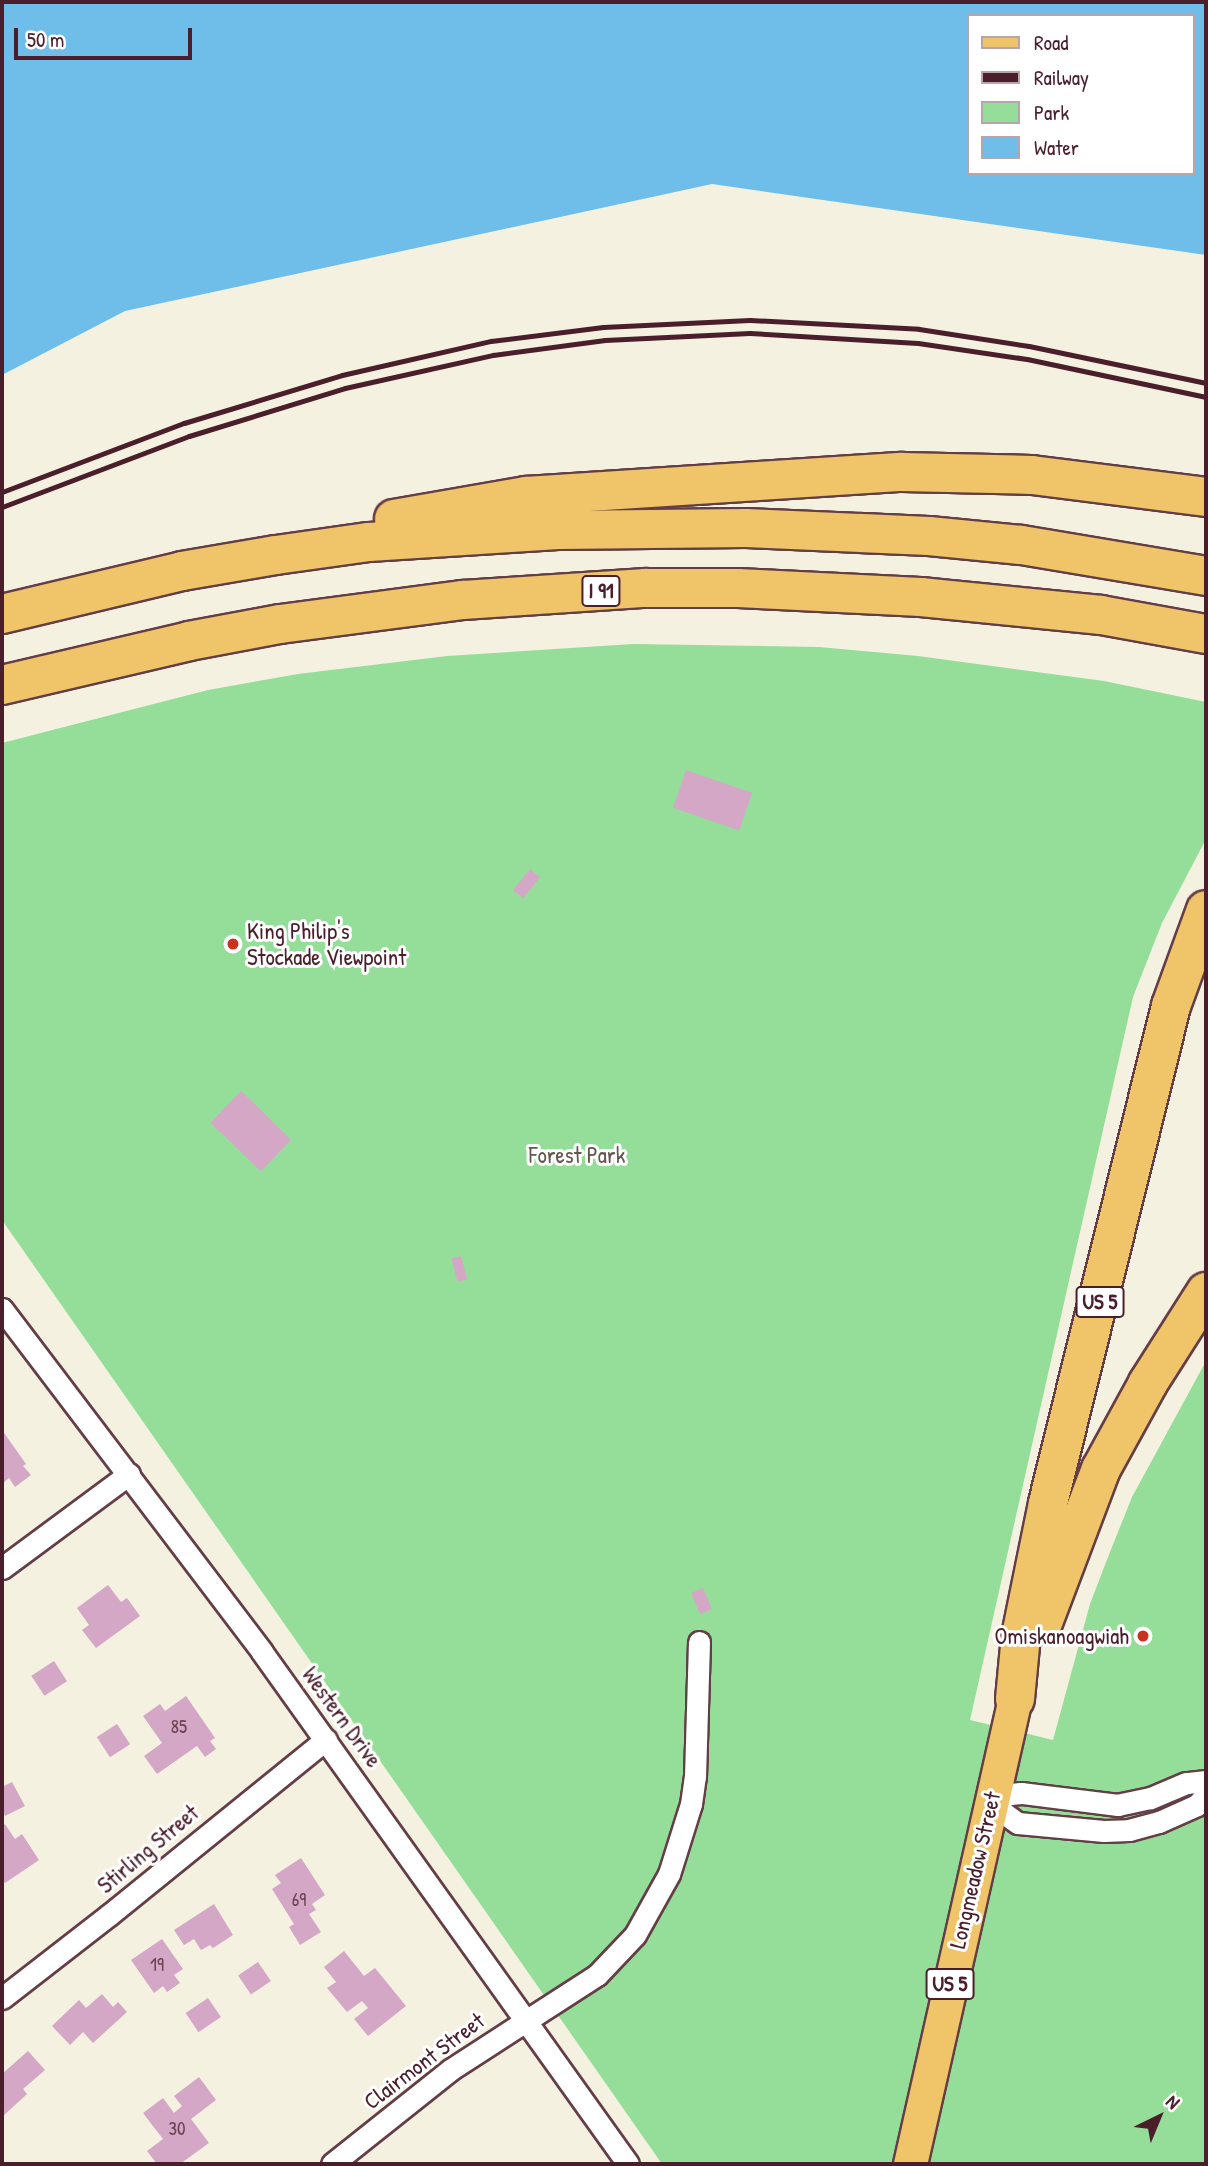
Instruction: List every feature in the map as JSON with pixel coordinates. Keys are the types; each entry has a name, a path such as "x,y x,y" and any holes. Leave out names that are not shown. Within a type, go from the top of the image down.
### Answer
{"highway":[{"path":"276,555 373,523 479,502 526,496 858,473 1009,474 1206,497"},
{"path":"2,614 156,577 276,555 464,534 653,528 838,530 1021,545 1206,576"},
{"name":"I 91","path":"2,685 176,643 280,624 463,600 646,588 738,588 920,597 1112,617 1206,634"},
{"name":"US 5","path":"1015,1699 1021,1636 1048,1503 1171,1006 1206,910"},
{"name":"US 5","path":"1015,1699 1101,1469 1148,1383 1206,1292"}],"main road":[{"name":"Longmeadow Street","path":"910,2164 1015,1699"}],"street":[{"name":"Western Drive","path":"2,1308 326,1739 628,2164"},
{"path":"2,1567 129,1474"},
{"name":"Clairmont Street","path":"332,2164 450,2070 597,1975 623,1949 648,1916 669,1874 685,1827 695,1777 699,1642"},
{"name":"Stirling Street","path":"2,1998 326,1739"},
{"path":"990,1803 1010,1794 1021,1793 1118,1805 1150,1798 1186,1783 1206,1781"},
{"path":"990,1803 1018,1823 1104,1831 1129,1830 1167,1819 1197,1805 1206,1795"}],"green space":[{"name":"Forest Park","path":"633,644 819,647 918,656 1104,681 1206,702 1206,839 1162,923 1133,997 970,1720 1053,1740 1090,1604 1132,1497 1206,1361 1206,2164 662,2164 2,1220 2,743 208,690 298,674 447,656"}],"water":[{"path":"2,2 1206,2 1206,255 712,184 125,311 2,375"}],"building":[{"path":"686,770 752,793 739,831 673,808"},
{"path":"530,869 540,877 523,898 513,890"},
{"path":"241,1091 291,1140 261,1171 210,1123"},
{"path":"461,1256 467,1279 458,1282 451,1259"},
{"path":"2,1430 31,1475 15,1487 9,1478 2,1484"},
{"path":"108,1585 121,1602 127,1598 140,1616 96,1648 82,1630 89,1625 77,1608"},
{"path":"703,1588 712,1609 700,1614 691,1593"},
{"path":"54,1661 67,1681 44,1696 31,1676"},
{"path":"186,1696 215,1738 210,1741 216,1749 205,1757 197,1746 157,1774 144,1756 162,1743 143,1716 160,1704 165,1711"},
{"path":"117,1724 130,1744 110,1757 97,1737"},
{"path":"12,1782 25,1806 5,1816 2,1809 2,1787"},
{"path":"5,1824 15,1839 22,1834 39,1860 5,1883 2,1878 2,1826"},
{"path":"301,1858 325,1895 312,1904 316,1910 309,1914 321,1932 300,1945 289,1927 294,1924 272,1889 281,1883 275,1875"},
{"path":"214,1904 233,1935 213,1948 210,1945 201,1950 194,1939 184,1945 174,1930"},
{"path":"162,1939 183,1969 174,1975 180,1983 167,1992 163,1986 154,1993 131,1960"},
{"path":"344,1951 364,1976 375,1968 406,2006 368,2036 354,2019 368,2008 362,2001 347,2012 327,1988 336,1982 324,1967"},
{"path":"258,1962 271,1981 251,1994 238,1975"},
{"path":"102,1994 113,2007 118,2002 127,2012 93,2043 83,2032 70,2045 52,2026 79,2000 86,2008"},
{"path":"208,1998 221,2017 198,2032 186,2013"},
{"path":"28,2051 45,2070 23,2089 27,2094 2,2117 2,2074"},
{"path":"199,2077 216,2100 191,2119 209,2143 180,2164 157,2164 147,2151 163,2139 143,2113 163,2098 174,2113 182,2106 174,2096"}],"railway":[{"path":"2,492 184,423 342,375 491,341 603,327 750,320 919,329 1029,346 1206,383"},
{"path":"2,507 189,436 345,388 493,355 605,340 750,333 918,343 1027,359 1206,397"}],"place":[{"name":"King Philip's Stockade Viewpoint","path":"233,944"},
{"name":"Omiskanoagwiah","path":"1143,1636"}]}
